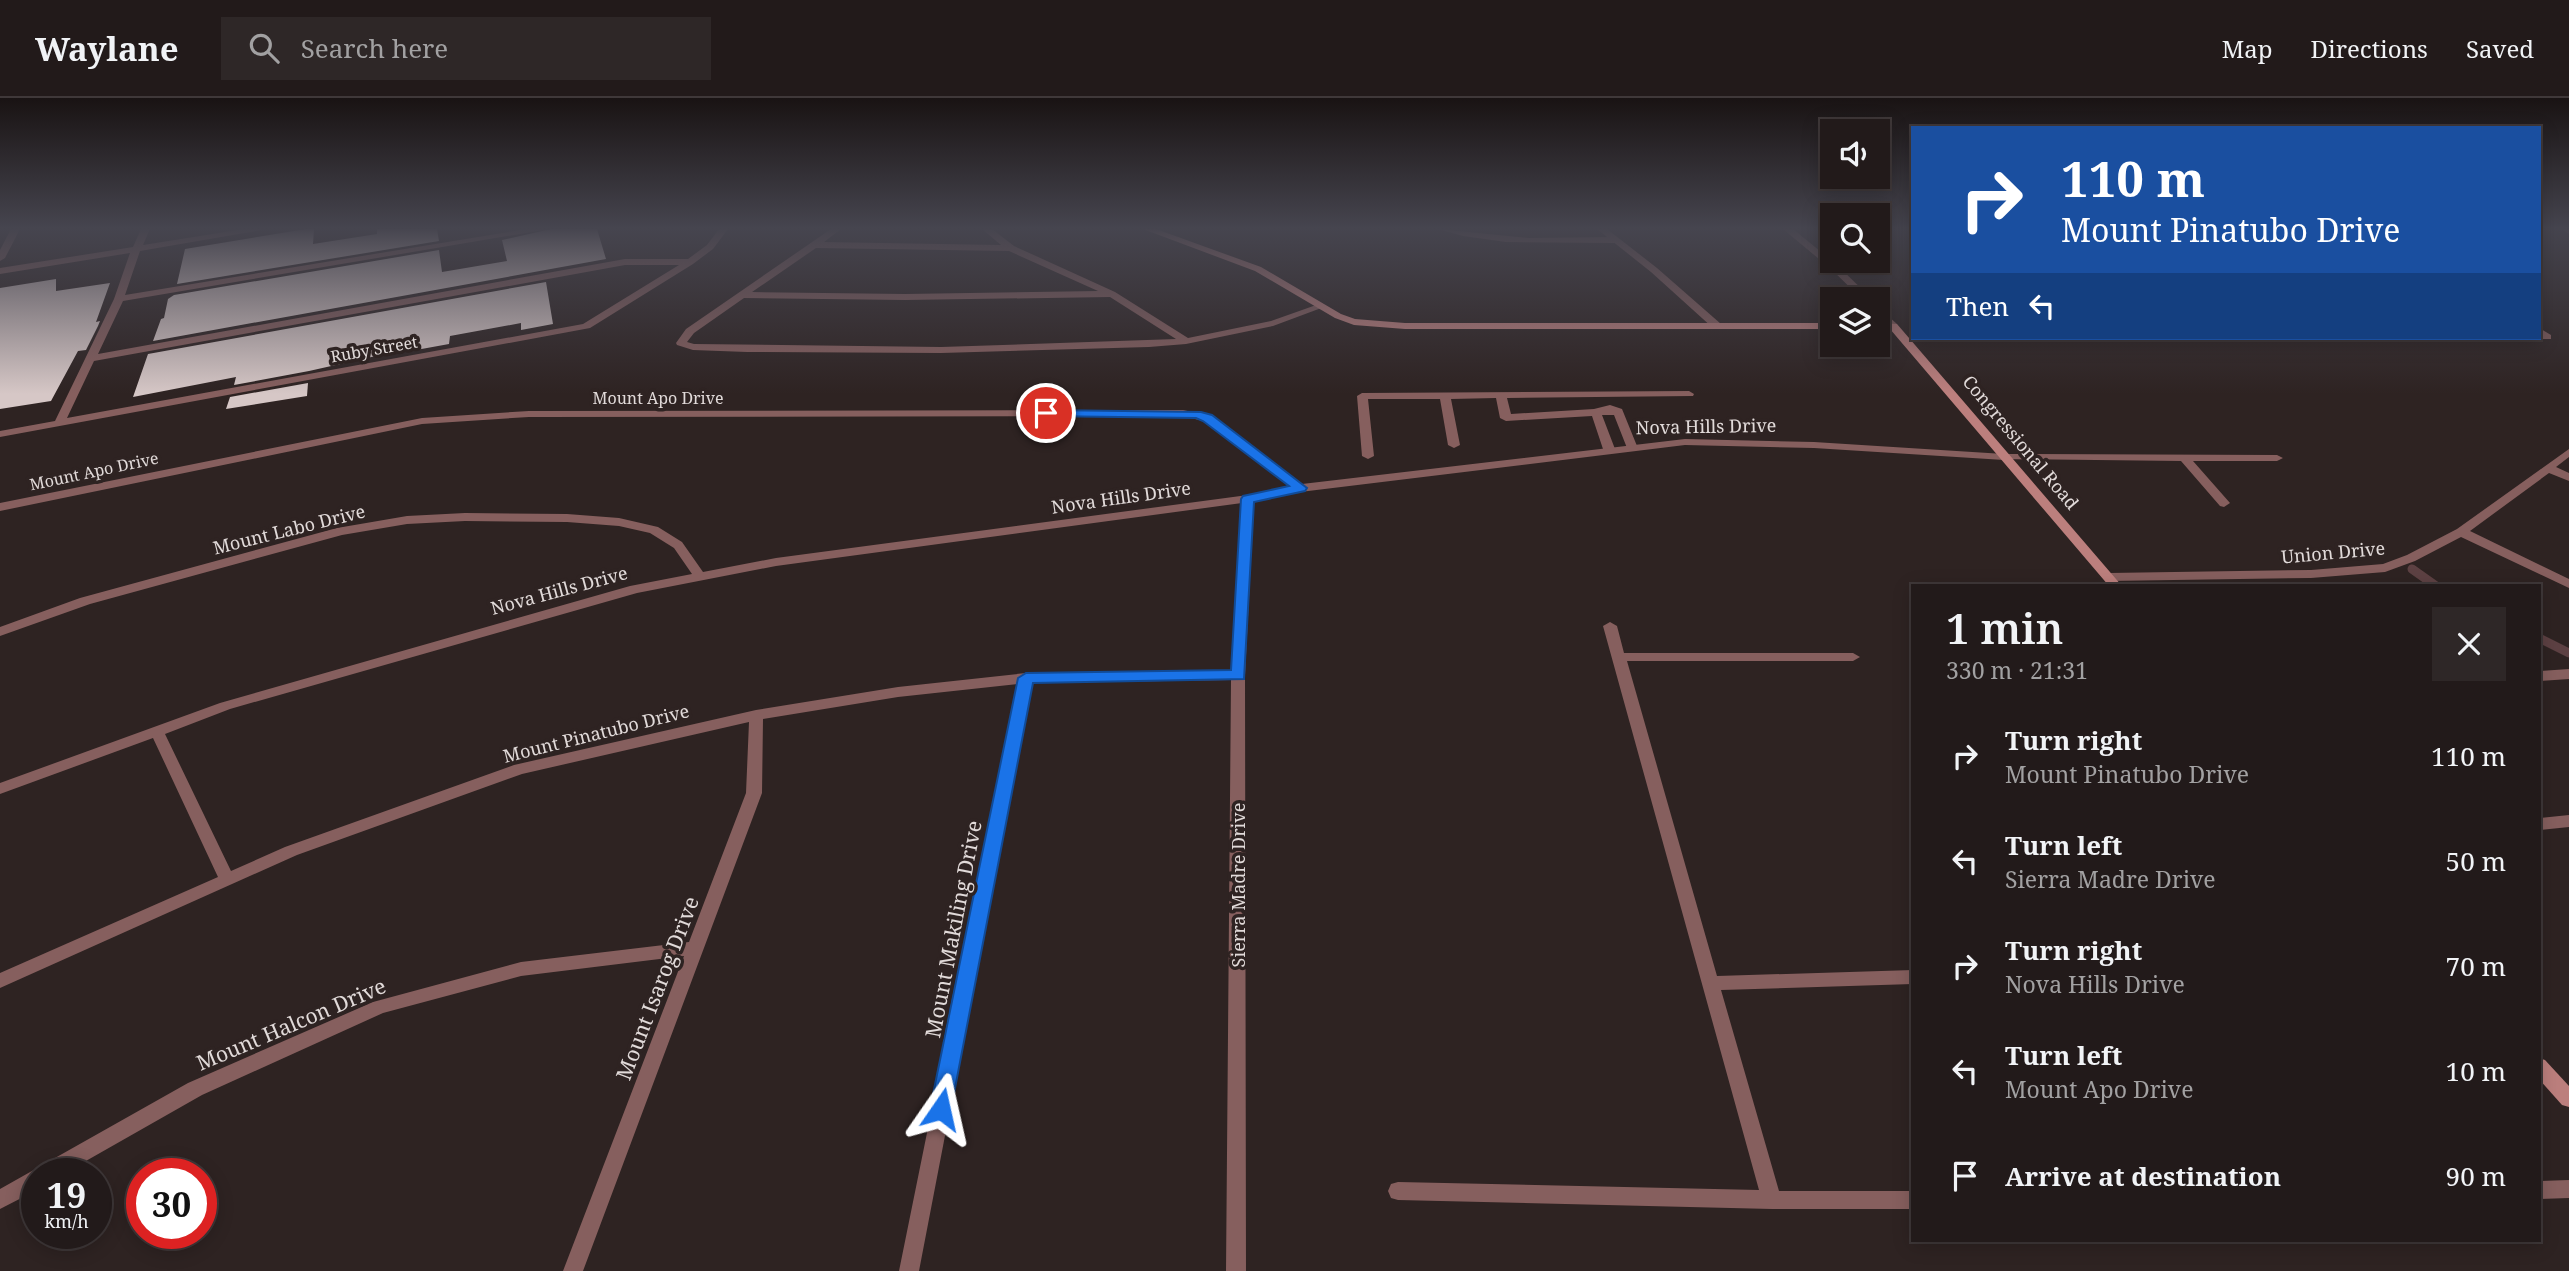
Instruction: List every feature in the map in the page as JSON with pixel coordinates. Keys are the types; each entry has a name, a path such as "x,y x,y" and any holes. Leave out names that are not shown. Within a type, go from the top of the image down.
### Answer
{"main road":[{"path":"1282,284 1319,307 1354,322 1380,325 1820,326"},
{"name":"Congressional Road","path":"1893,326 2113,582"},
{"path":"2541,1068 2569,1099"}],"street":[{"path":"59,423 92,358 124,284"},
{"path":"119,299 212,284"},
{"path":"92,358 504,284"},
{"name":"Ruby Street","path":"0,434 586,326 655,284"},
{"path":"758,284 691,331 681,343 692,347 940,350 1096,348 1186,341 1273,323 1319,307"},
{"path":"1089,284 1112,294 1186,341"},
{"path":"1670,284 1717,326"},
{"path":"741,295 905,297 1112,294"},
{"path":"1890,323 1893,326"},
{"path":"1368,456 1362,396 1689,394"},
{"path":"1501,395 1506,418 1618,411 1631,446"},
{"path":"1601,395 1601,410 1609,449"},
{"path":"1445,396 1454,445"},
{"name":"Mount Apo Drive","path":"0,507 422,421 528,414 1184,413 1207,418 1300,488"},
{"name":"Nova Hills Drive","path":"0,789 225,705 635,589 776,562 1248,499 1300,488 1631,446 1685,442 1746,442 2004,457 2277,458"},
{"name":"Union Drive","path":"2113,582 2311,574 2385,568 2412,558 2461,532 2569,452"},
{"path":"2184,458 2224,503"},
{"path":"2548,468 2569,477"},
{"name":"Sierra Madre Drive","path":"1236,1271 1238,675 1248,499"},
{"name":"Mount Labo Drive","path":"0,632 85,601 139,586 341,531 407,520 528,517 619,522 654,530 678,545 700,577"},
{"path":"2461,532 2569,584"},
{"path":"1610,626 1772,1200"},
{"path":"1619,657 1853,657"},
{"path":"2541,676 2569,674"},
{"name":"Mount Pinatubo Drive","path":"0,981 291,851 519,769 756,715 898,692 1026,678 1238,675"},
{"name":"Mount Makiling Drive","path":"909,1271 1026,678"},
{"name":"Mount Isarog Drive","path":"573,1271 754,793 756,715"},
{"path":"156,730 227,880"},
{"path":"2541,824 2569,821"},
{"name":"Mount Halcon Drive","path":"73,1158 195,1089 379,1007 521,969 697,948"},
{"path":"1710,983 1911,977"},
{"path":"0,1200 21,1188"},
{"path":"2541,1189 2569,1189"},
{"path":"1398,1191 1772,1200 1911,1200"}],"building":[{"path":"27,284 56,284 56,291 110,284 96,322 100,321 86,350 78,351 51,401 0,409 0,288"},
{"path":"240,284 469,284 153,341 161,319 164,318 168,299 174,295"},
{"path":"536,284 546,284 553,324 521,330 521,323 450,336 449,344 416,350 416,347 309,371 234,385 236,377 133,397 148,354"},
{"path":"308,383 307,396 226,409 230,397"}],"waterway":[{"path":"2412,569 2433,584"},
{"path":"2541,639 2569,653"}],"route":[{"path":"941,1109 1026,678 1238,675 1248,499 1300,488 1207,418 1197,415 1046,413"}]}
